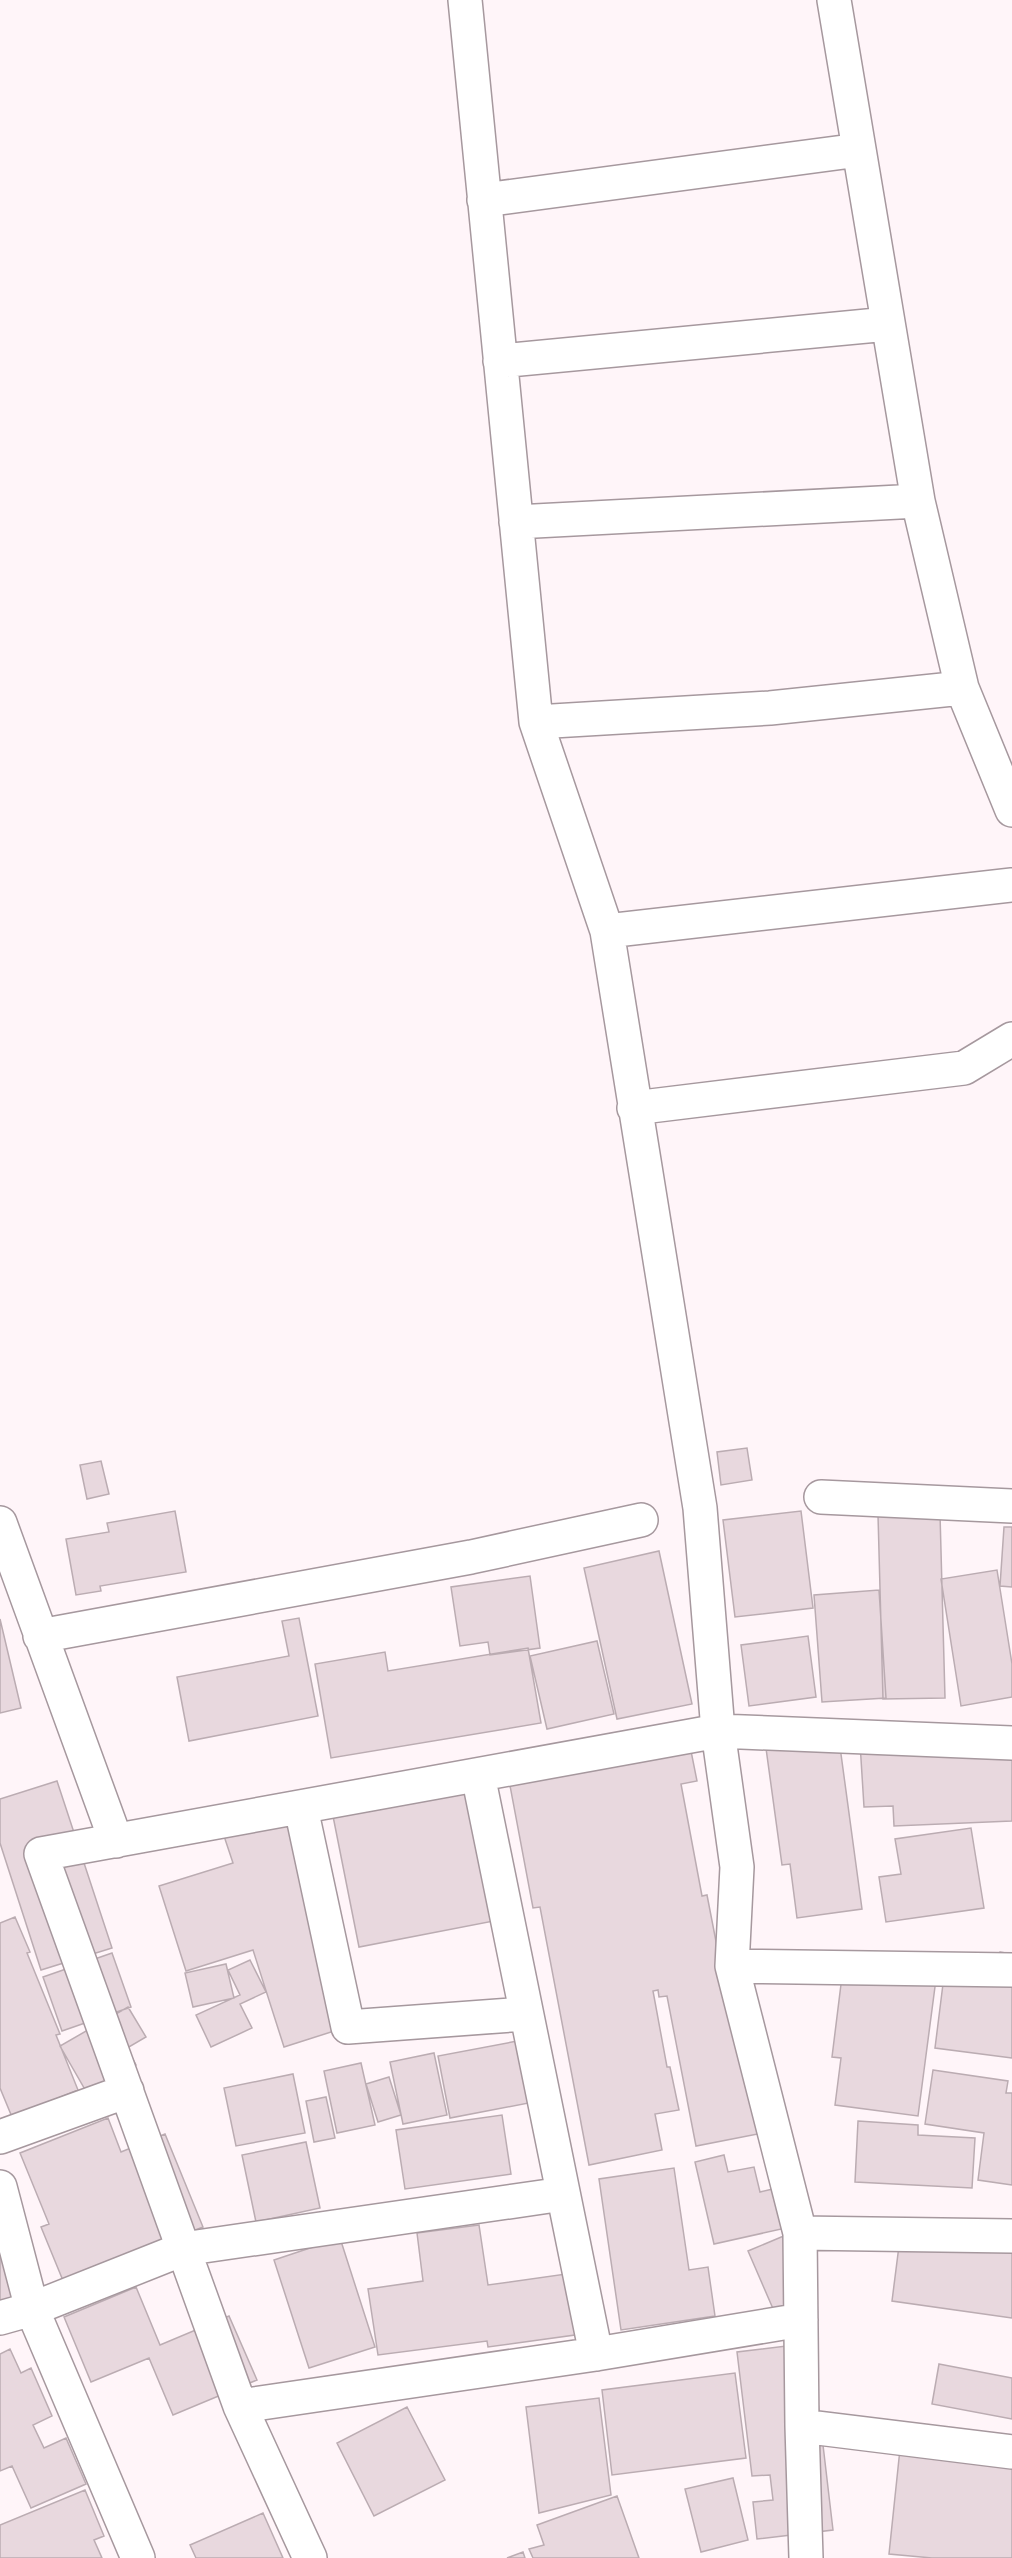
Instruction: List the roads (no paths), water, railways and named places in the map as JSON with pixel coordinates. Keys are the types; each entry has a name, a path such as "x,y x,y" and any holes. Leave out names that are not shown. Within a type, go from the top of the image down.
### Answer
{"street":[{"path":"465,0 536,722 607,931 700,1508 718,1731 737,1867 732,1966 800,2233 806,2558"},
{"path":"834,0 918,501 962,688 1012,810"},
{"path":"484,200 859,150"},
{"path":"500,361 888,324"},
{"path":"516,522 918,501"},
{"path":"536,722 770,708 962,688"},
{"path":"607,931 1012,885"},
{"path":"634,1108 964,1068 1012,1039"},
{"path":"822,1497 1012,1506"},
{"path":"40,1636 459,1559 641,1520"},
{"path":"0,1523 116,1841"},
{"path":"310,2558 240,2406 41,1854 718,1731 1012,1743"},
{"path":"478,1775 596,2354"},
{"path":"301,1808 348,2027 525,2014"},
{"path":"732,1966 1012,1970"},
{"path":"0,2137 127,2091"},
{"path":"0,2187 32,2309 138,2558"},
{"path":"0,2318 32,2309 183,2249 563,2194"},
{"path":"800,2233 1012,2236"},
{"path":"240,2406 596,2354 801,2320"},
{"path":"802,2426 1012,2452"}]}
